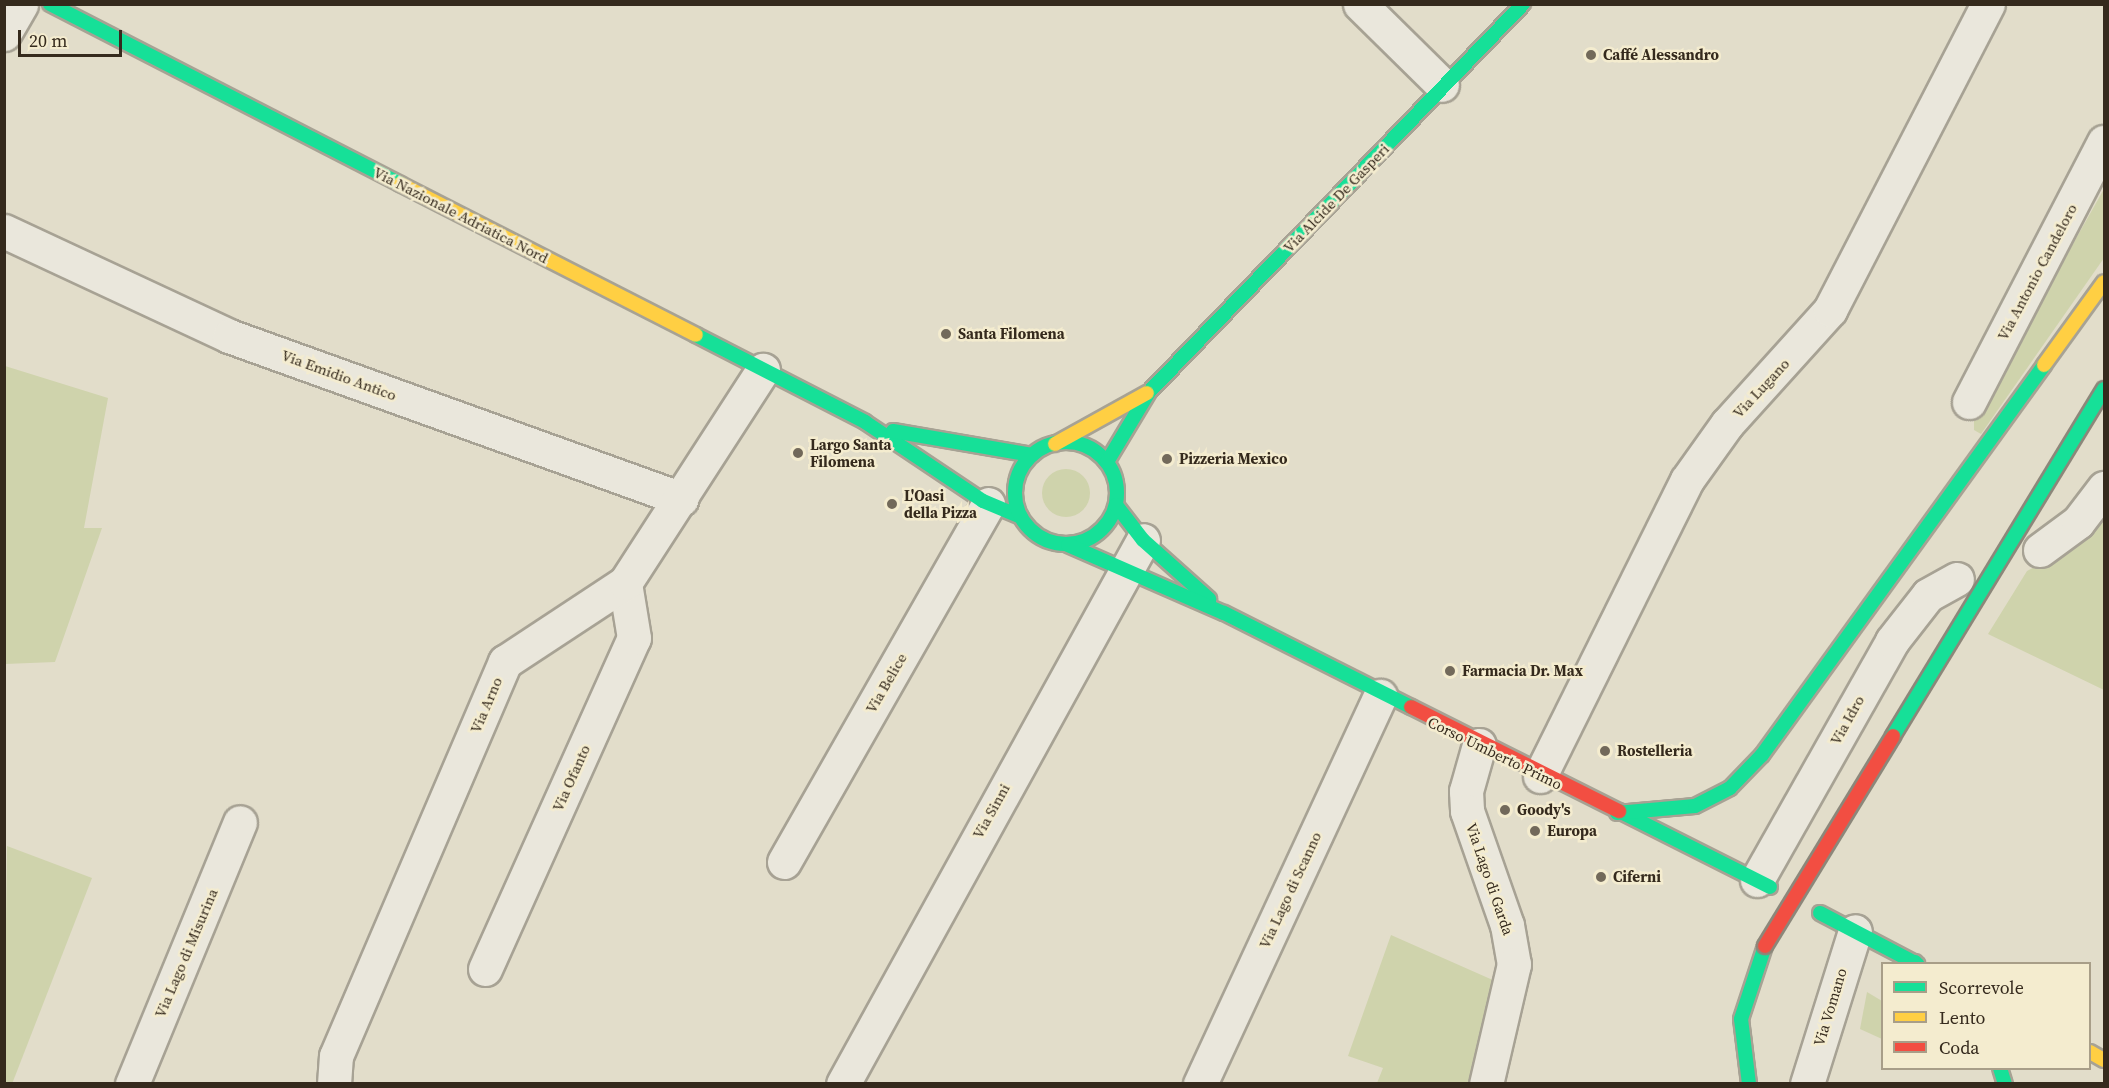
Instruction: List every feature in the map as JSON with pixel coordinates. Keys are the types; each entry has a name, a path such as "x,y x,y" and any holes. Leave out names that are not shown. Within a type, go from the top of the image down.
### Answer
{"main road":[{"name":"Via Nazionale Adriatica Nord","path":"50,4 873,426"},
{"name":"Via Alcide De Gasperi","path":"1107,462 1149,392 1442,85 1523,4"},
{"path":"1617,813 1695,806 1730,788 1762,755 2104,282"},
{"path":"1749,1083 1741,1019 1765,946 2104,389"},
{"name":"Via Alcide De Gasperi","path":"1054,444 1149,392"},
{"path":"873,426 954,446 1032,455 1054,444 1083,445 1107,462 1118,490 1116,505 1099,533 1068,544 1040,537 1021,517 988,504 873,426"},
{"path":"1021,517 1016,484 1032,455"},
{"name":"Corso Umberto Primo","path":"1116,505 1143,540 1224,613"},
{"name":"Corso Umberto Primo","path":"1068,544 1122,573 1224,613 1380,696 1763,884"},
{"path":"1820,913 1914,962"}],"street":[{"path":"4,34 21,4"},
{"path":"1360,4 1442,85"},
{"name":"Via Lugano","path":"1540,776 1687,480 1727,424 1830,310 1988,4"},
{"name":"Via Antonio Candeloro","path":"1968,402 2104,142"},
{"name":"Via Emidio Antico","path":"4,231 229,336 682,499"},
{"name":"Via Arno","path":"334,1083 336,1056 505,662 625,584 682,499 763,370"},
{"path":"2040,550 2078,522 2104,488"},
{"name":"Via Belice","path":"784,862 988,504"},
{"name":"Via Sinni","path":"843,1083 1122,573 1143,540"},
{"name":"Via Idro","path":"1763,884 1892,640 1928,595 1957,579"},
{"name":"Via Ofanto","path":"485,969 634,638 625,584"},
{"name":"Via Lago di Scanno","path":"1200,1083 1380,696"},
{"name":"Via Lago di Garda","path":"1479,745 1466,791 1467,811 1508,925 1514,964 1486,1083"},
{"name":"Via Lago di Misurina","path":"132,1083 240,822"},
{"name":"Via Vomano","path":"1807,1083 1855,932"}],"green space":[{"path":"2104,189 2104,258 1981,434 1974,430 1974,419"},
{"path":"5,366 108,398 84,528 102,528 55,662 5,664"},
{"path":"1066,469 1083,476 1090,493 1083,510 1066,517 1049,510 1042,493 1049,476"},
{"path":"2104,510 2104,690 1988,634 2027,571 2073,547"},
{"path":"7,846 92,878 12,1084 4,1083"},
{"path":"1391,935 1495,981 1485,1040 1469,1083 1377,1083 1383,1068 1348,1056"},
{"path":"1867,992 1881,1000 1881,1039 1860,1029"}],"traffic: fast":[{"path":"50,4 400,184"},
{"path":"1107,462 1149,392 1523,4"},
{"path":"696,335 865,422 983,501 1021,517"},
{"path":"1617,813 1695,806 1730,788 1762,755 2044,365"},
{"path":"1893,736 2104,389"},
{"path":"893,431 1032,455"},
{"path":"1066,442 1085,446 1102,457 1113,474 1117,493 1113,512 1102,529 1085,540 1066,544 1047,540 1030,529 1019,512 1015,493 1019,474 1030,457 1047,446 1066,442"},
{"path":"1116,505 1143,540 1209,599"},
{"path":"1068,545 1224,613 1411,707"},
{"path":"1619,811 1770,887"},
{"path":"1820,913 1913,962"},
{"path":"1749,1084 1741,1019 1765,946"},
{"path":"2001,1070 2005,1084"}],"traffic: slow":[{"path":"400,184 696,335"},
{"path":"2044,365 2104,282"},
{"path":"1055,444 1147,393"},
{"path":"2091,1053 2104,1060"}],"traffic: jam":[{"path":"1411,707 1619,811"},
{"path":"1765,946 1893,736"}],"place":[{"name":"Caffé Alessandro","path":"1591,55"},
{"name":"Santa Filomena","path":"946,334"},
{"name":"Largo Santa Filomena","path":"798,453"},
{"name":"Pizzeria Mexico","path":"1167,459"},
{"name":"L'Oasi della Pizza","path":"892,504"},
{"name":"Farmacia Dr. Max","path":"1450,671"},
{"name":"Rostelleria","path":"1605,751"},
{"name":"Goody's","path":"1505,810"},
{"name":"Europa","path":"1535,831"},
{"name":"Ciferni","path":"1601,877"}]}
